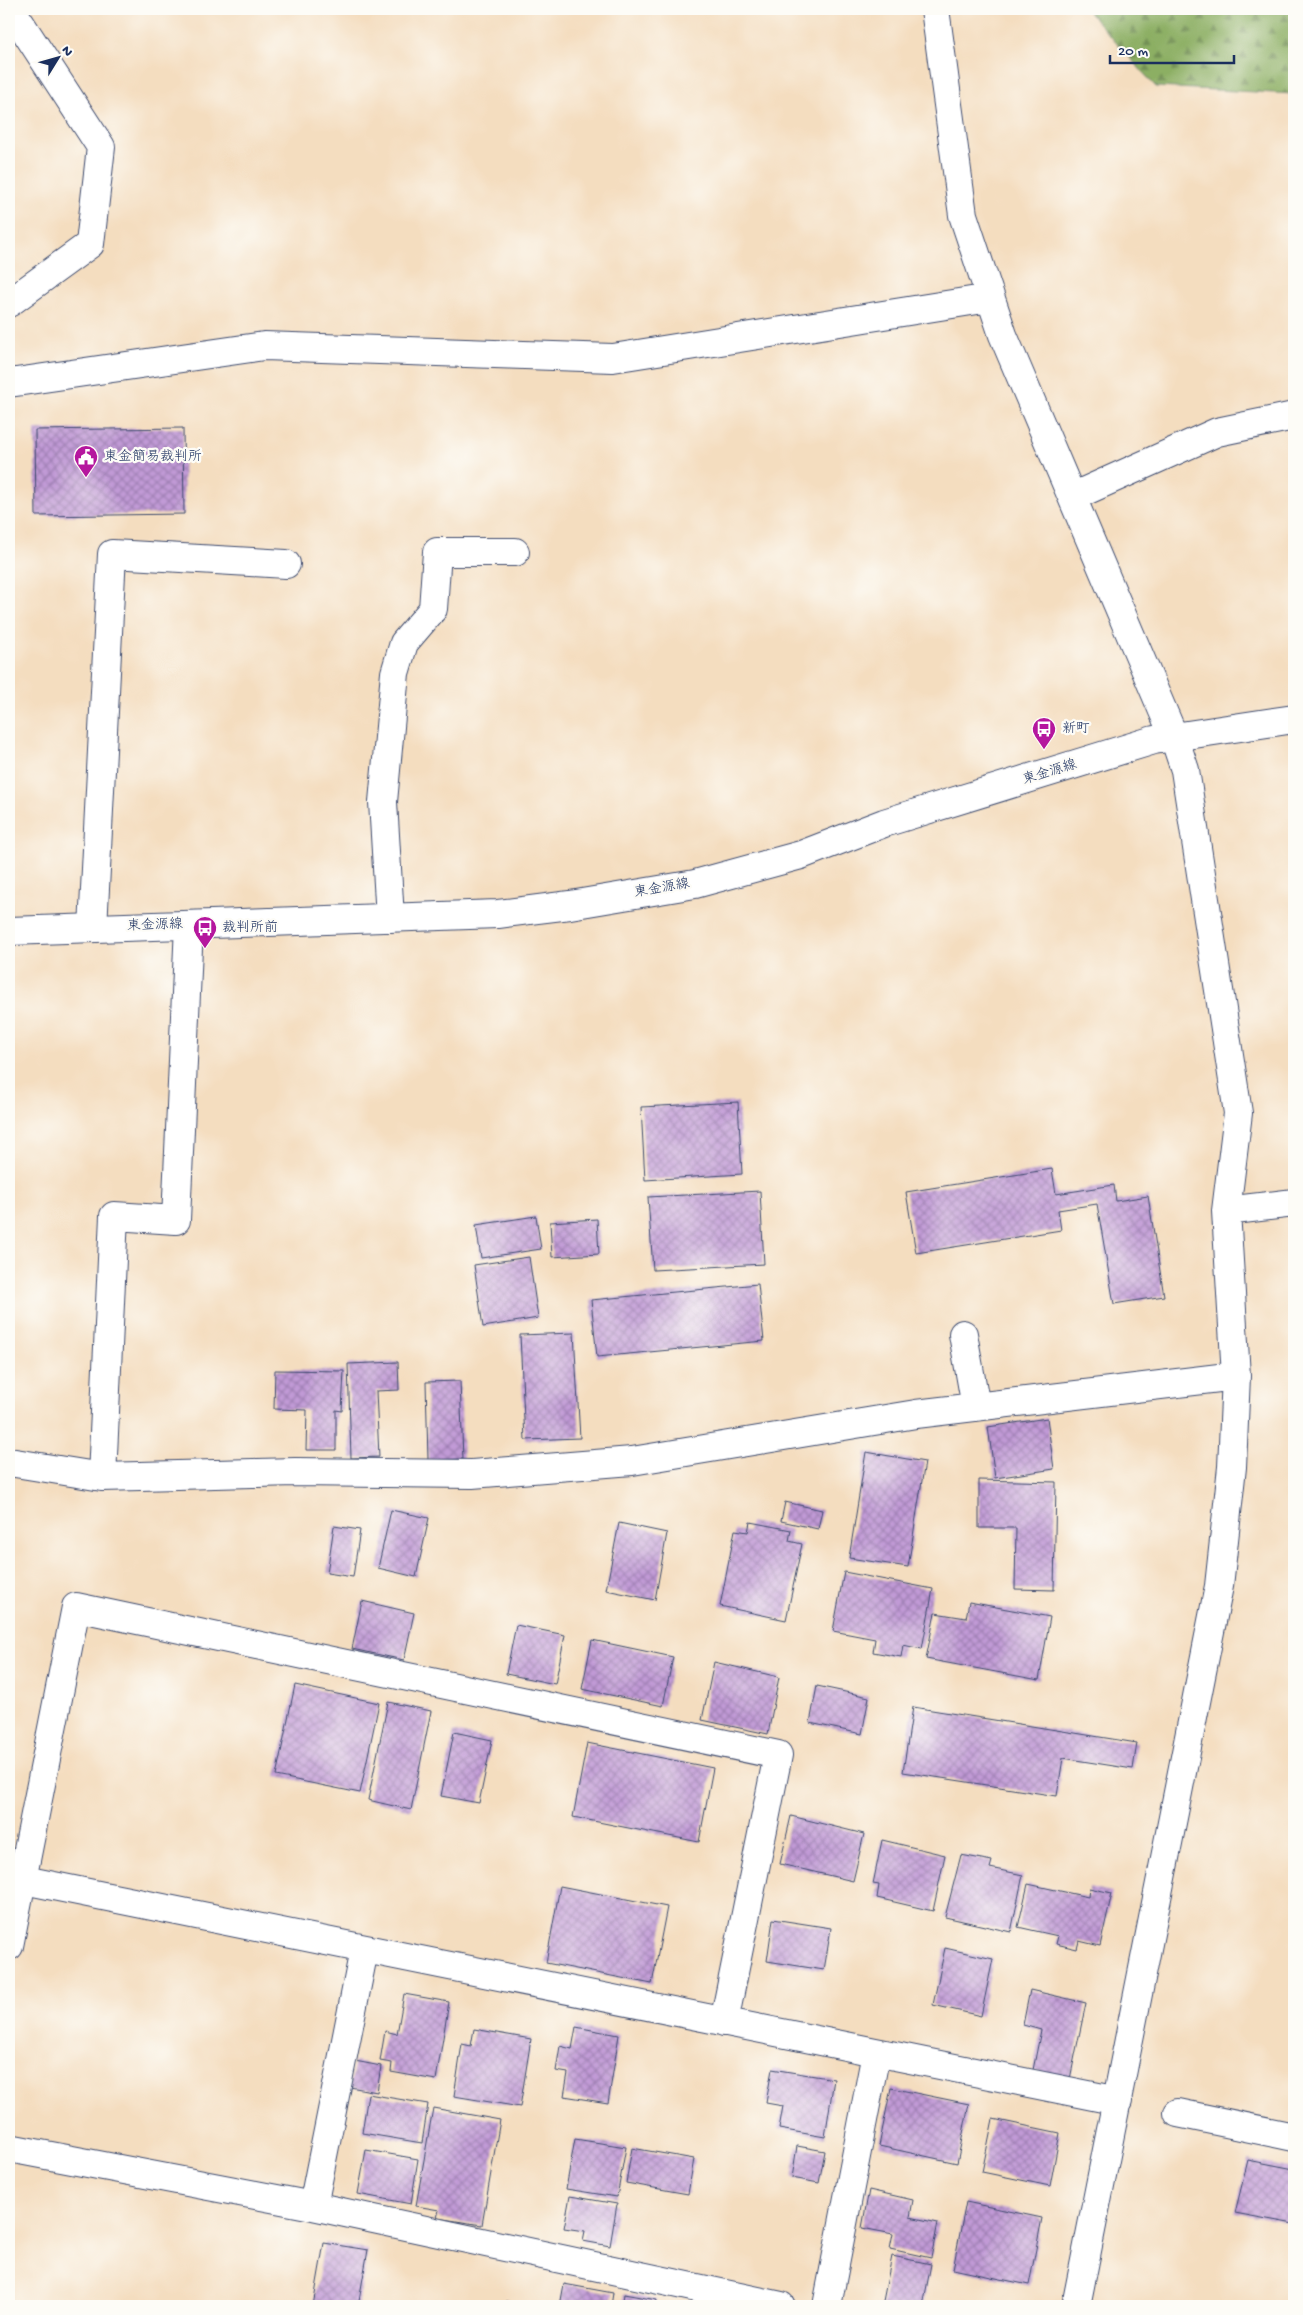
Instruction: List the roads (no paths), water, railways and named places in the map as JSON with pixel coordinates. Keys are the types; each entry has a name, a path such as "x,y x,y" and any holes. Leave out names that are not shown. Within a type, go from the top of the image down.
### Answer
{"street":[{"path":"9,303 90,244 101,147 11,9"},
{"path":"935,9 963,215 990,298 1003,335 1174,737 1185,770 1238,1114 1226,1211 1236,1376 1232,1467 1219,1586 1076,2306"},
{"path":"9,382 264,346 613,358 990,298"},
{"path":"1072,497 1217,432 1294,416"},
{"path":"390,918 383,802 396,673 404,643 433,608 437,552 515,552"},
{"path":"93,928 112,554 286,564"},
{"name":"東金源線","path":"9,931 498,914 695,884 801,855 893,820 1154,740 1294,719"},
{"path":"102,1477 114,1216 176,1220 189,925"},
{"path":"1226,1211 1294,1203"},
{"path":"963,1334 976,1407"},
{"path":"9,1462 102,1477 295,1472 472,1474 612,1463 916,1414 1236,1376"},
{"path":"9,1946 15,1879 76,1607 778,1755 724,2022"},
{"path":"15,1879 1118,2101"},
{"path":"313,2206 364,1950"},
{"path":"827,2306 876,2053"},
{"path":"1178,2113 1294,2137"},
{"path":"9,2148 313,2206 781,2306"}],"place":[{"name":"東金簡易裁判所","path":"86,478"},
{"name":"新町","path":"1044,750"},
{"name":"裁判所前","path":"205,949"}]}
